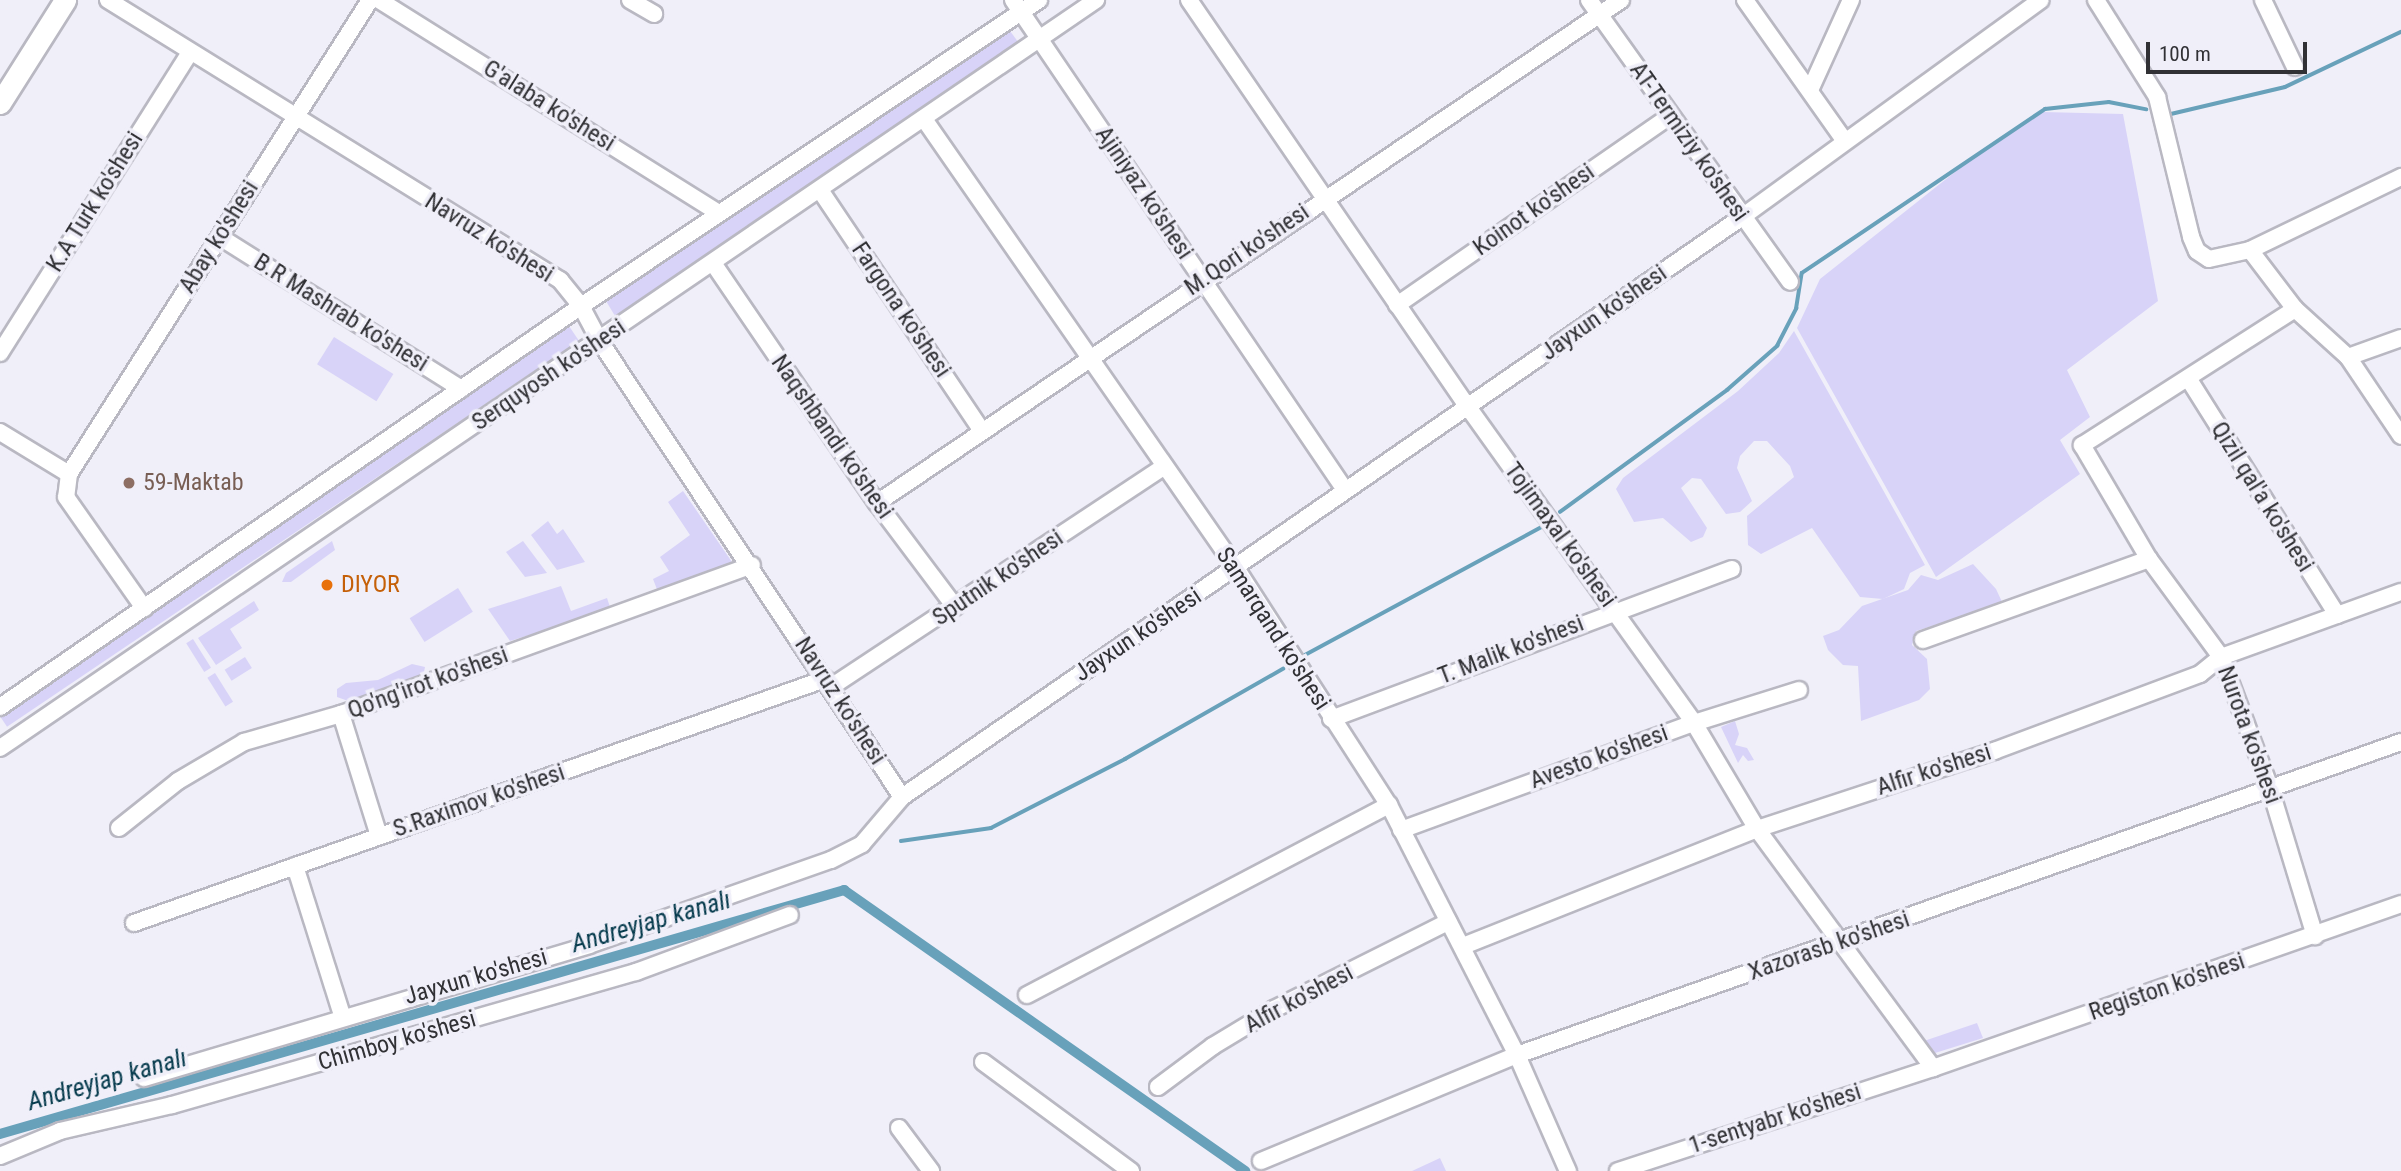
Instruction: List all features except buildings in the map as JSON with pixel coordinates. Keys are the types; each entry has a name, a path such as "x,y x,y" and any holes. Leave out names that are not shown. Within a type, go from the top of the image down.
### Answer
{"main road":[{"path":"0,103 65,0"}],"street":[{"name":"Navruz ko'shesi","path":"108,0 293,118 560,280 581,306 600,340 902,797"},
{"name":"Abay ko'shesi","path":"69,474 370,0"},
{"name":"G'alaba ko'shesi","path":"379,0 719,213"},
{"path":"630,0 654,14"},
{"name":"Serquyosh ko'shesi","path":"0,707 1017,6 1039,0"},
{"name":"Serquyosh ko'shesi","path":"0,748 713,264 1096,0"},
{"name":"Tojimaxal ko'shesi","path":"1189,0 1468,407 1694,723 1757,829 1843,942 1933,1068"},
{"name":"AT-Termiziy ko'shesi","path":"1589,0 1790,282"},
{"name":"M.Qori ko'shesi","path":"877,503 1203,279 1621,0"},
{"path":"1745,0 1811,88 1844,140"},
{"path":"1811,88 1851,0"},
{"name":"Jayxun ko'shesi","path":"144,1077 241,1051 342,1015 589,945 831,860 862,844 902,797 1742,217 1844,140 2041,0"},
{"path":"2096,0 2157,97 2191,237 2197,251 2209,259 2250,250 2401,177"},
{"path":"2263,0 2295,66"},
{"name":"Ajiniyaz ko'shesi","path":"1017,6 1345,490"},
{"name":"K.A Turk ko'shesi","path":"0,353 190,52"},
{"name":"Koinot ko'shesi","path":"1397,305 1670,116"},
{"name":"Samarqand ko'shesi","path":"924,119 1236,568 1389,805 1517,1055 1569,1171"},
{"name":"Fargona ko'shesi","path":"820,190 981,430"},
{"name":"B.R Mashrab ko'shesi","path":"220,237 461,389"},
{"path":"2250,250 2295,310 2348,356 2401,436"},
{"name":"Naqshbandi ko'shesi","path":"713,264 877,503 955,607"},
{"path":"2188,378 2295,310"},
{"path":"2348,356 2401,338"},
{"name":"Nurota ko'shesi","path":"2188,378 2082,445 2150,559 2221,657 2270,788 2315,936"},
{"name":"Qizil qal'a ko'shesi","path":"2188,378 2337,615"},
{"path":"0,432 69,474 66,497 144,608"},
{"name":"Sputnik ko'shesi","path":"828,683 955,607 1164,467"},
{"path":"1923,640 2150,559"},
{"name":"Qo'ng'irot ko'shesi","path":"119,828 178,781 244,742 341,714 751,565"},
{"name":"T. Malik ko'shesi","path":"1331,719 1732,569"},
{"name":"Alfir ko'shesi","path":"1463,946 1757,829 2200,674 2221,657 2401,592"},
{"name":"S.Raximov ko'shesi","path":"134,923 379,836 828,683"},
{"name":"Avesto ko'shesi","path":"1401,830 1694,723 1799,690"},
{"path":"341,714 379,836"},
{"name":"Xazorasb ko'shesi","path":"1261,1161 1517,1055 1843,942 2401,742"},
{"path":"1027,995 1389,805"},
{"path":"295,866 342,1015"},
{"name":"Registon ko'shesi","path":"1933,1068 2401,904"},
{"name":"Chimboy ko'shesi","path":"0,1156 60,1131 172,1105 636,972 790,915"},
{"name":"Alfir ko'shesi","path":"1158,1087 1274,1009 1448,922"},
{"path":"983,1062 1131,1171"},
{"name":"1-sentyabr ko'shesi","path":"1618,1171 1933,1068"},
{"path":"900,1128 931,1171"}],"shaded area":[{"path":"1010,31 1019,43 615,316 606,301"},
{"path":"2043,112 2123,114 2158,301 2067,370 2090,417 2060,440 2080,474 1936,577 1797,328 1820,279 1960,168"},
{"path":"569,326 579,341 7,727 0,716 0,710"},
{"path":"1794,331 1925,565 1910,573 1904,589 1883,599 1860,597 1812,528 1761,554 1748,545 1747,516 1794,477 1790,466 1767,441 1754,441 1740,456 1737,468 1752,501 1740,512 1726,514 1701,479 1692,478 1681,488 1707,528 1703,537 1691,542 1663,518 1634,522 1616,489 1623,478 1738,391 1779,353"},
{"path":"334,337 393,374 376,401 317,364"},
{"path":"683,491 732,562 658,592 653,579 669,571 660,557 690,535 668,502"},
{"path":"548,521 557,534 563,529 585,562 557,570 531,535"},
{"path":"332,541 335,550 291,582 282,582 286,573"},
{"path":"523,541 547,573 525,577 506,552"},
{"path":"1973,564 1996,589 2003,604 1916,631 1912,645 1927,659 1930,689 1919,700 1861,721 1858,666 1843,665 1828,650 1823,636 1839,630 1862,606 1908,590 1921,575 1938,580"},
{"path":"561,586 571,611 607,598 611,610 510,641 488,609"},
{"path":"458,588 473,612 424,642 410,618"},
{"path":"254,601 259,610 230,629 242,648 216,665 198,638"},
{"path":"193,639 211,668 204,672 186,643"},
{"path":"245,657 252,668 232,681 225,670"},
{"path":"412,664 425,667 423,677 351,702 337,697 337,689 346,683 378,680"},
{"path":"215,673 233,702 225,707 207,678"},
{"path":"1735,721 1739,734 1735,745 1747,748 1754,760 1748,761 1743,755 1738,763 1721,727"},
{"path":"1977,1023 1983,1038 1935,1053 1924,1041"},
{"path":"1440,1158 1446,1171 1412,1171"}],"waterway":[{"path":"2171,114 2285,87 2401,32"},
{"path":"1560,512 1727,390 1777,346 1796,309 1802,273 2045,109 2109,102 2146,109"},
{"path":"1305,655 1542,527"},
{"path":"901,841 991,828 1125,759 1283,669"},
{"name":"Andreyjap kanalı","path":"0,1134 844,890 1246,1171"}],"place":[{"name":"59-Maktab","path":"129,483"},
{"name":"DIYOR","path":"327,585"}]}
